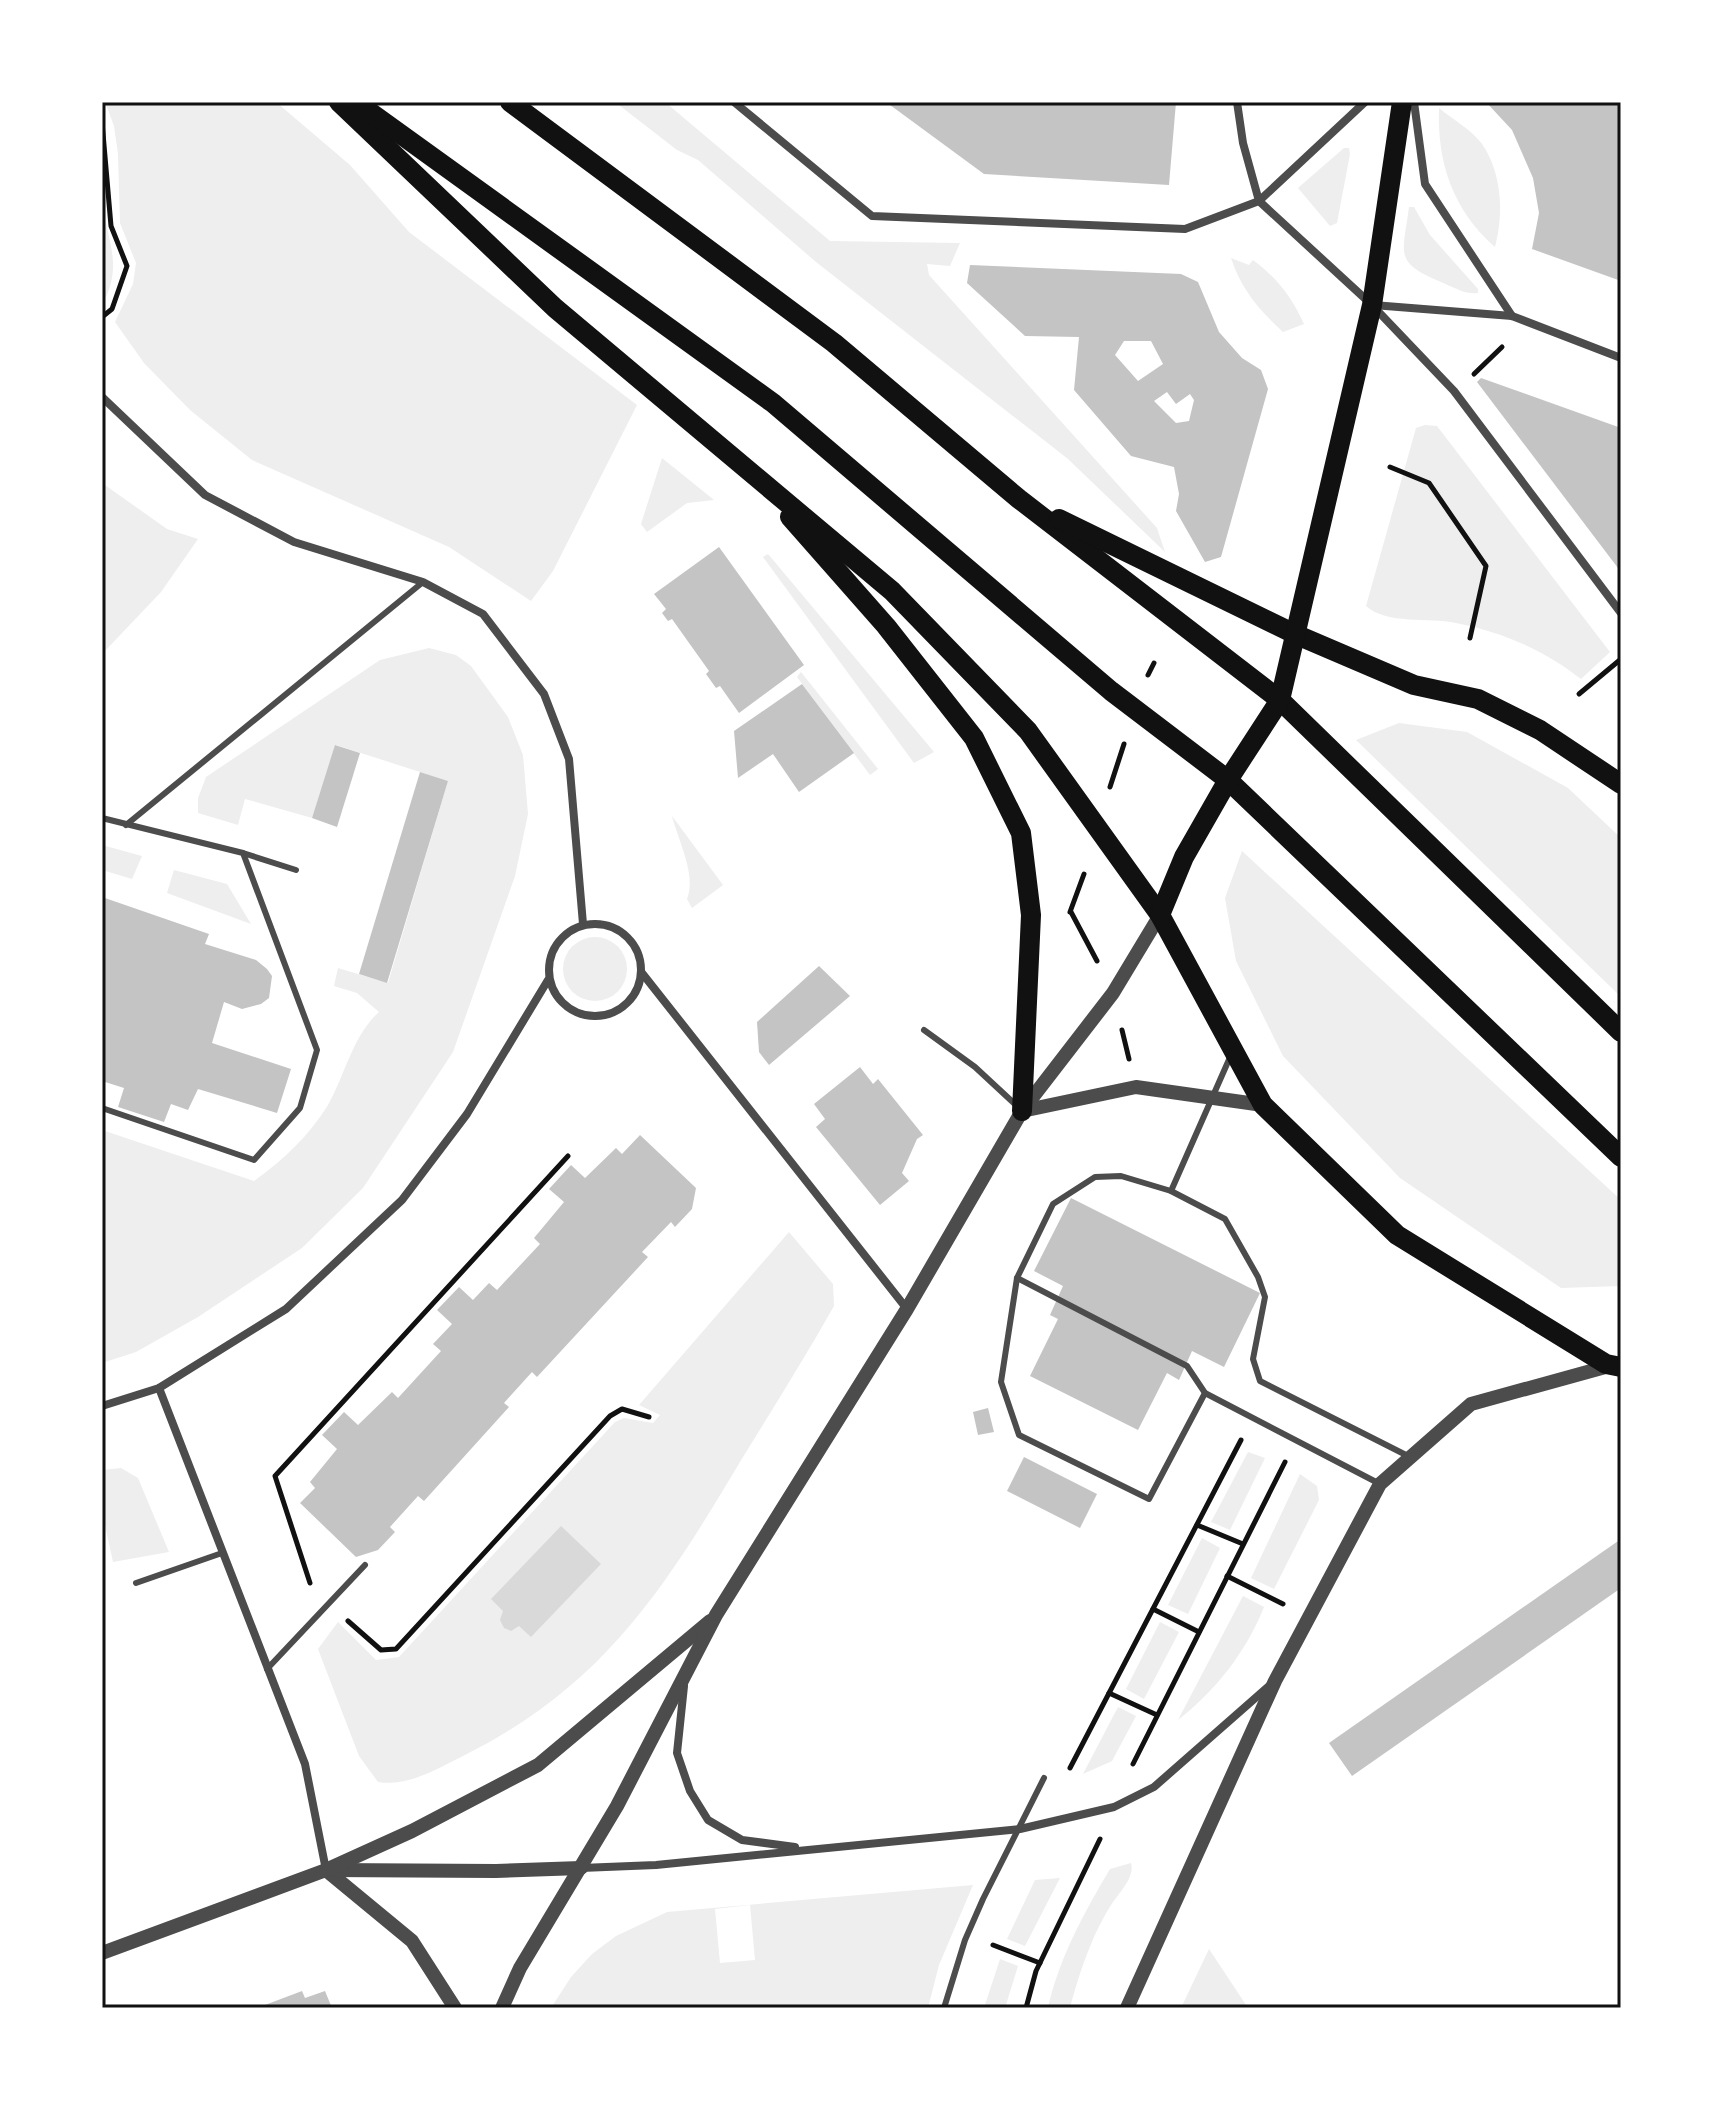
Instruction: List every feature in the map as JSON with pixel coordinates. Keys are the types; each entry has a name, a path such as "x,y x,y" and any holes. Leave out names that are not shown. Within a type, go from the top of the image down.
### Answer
{"main road":[{"path":"339,102 555,308 892,591 1028,731 1160,915 1263,1105 1397,1235 1617,1365"},
{"path":"356,102 773,403 1111,691 1228,780 1621,1157"},
{"path":"510,102 834,343 1019,499 1280,700 1621,1032"},
{"path":"1160,915 1184,857 1228,780 1280,700 1372,305 1402,102"},
{"path":"742,463 886,626 974,738 1021,833 1031,915 1022,1111"},
{"path":"1019,499 1297,635 1414,685 1478,699 1540,730 1621,784"}],"street":[{"path":"734,102 872,216 1185,229 1259,201 1365,102"},
{"path":"1237,102 1243,143 1259,201 1372,305 1454,391 1621,613"},
{"path":"1414,102 1425,184 1512,316"},
{"path":"1372,305 1512,316 1621,358"},
{"path":"102,397 205,495 294,542 423,582 483,614 544,694 569,759 583,924"},
{"path":"502,2008 520,1968 581,1868 716,1615 907,1309 1022,1111 1113,993 1160,915"},
{"path":"102,1406 159,1388 286,1309 402,1200 467,1114 548,980 549,962 555,945 567,932 583,924 605,924 625,933 639,951 642,973 634,998 612,1014 585,1017 562,1003 548,980"},
{"path":"642,973 907,1309"},
{"path":"1022,1111 1136,1087 1214,1095 1263,1105"},
{"path":"1127,2008 1275,1681 1380,1484 1471,1404 1617,1365"},
{"path":"159,1388 305,1764 326,1870 412,1941 455,2008"},
{"path":"102,1953 326,1870 412,1831 538,1765 716,1615"},
{"path":"685,1678 677,1753 690,1791 708,1820 742,1840 811,1849"},
{"path":"326,1870 656,1865 1020,1829 1114,1807 1154,1787 1275,1681"}],"lane":[{"path":"126,825 423,582"},
{"path":"102,818 243,853 296,870"},
{"path":"102,1108 254,1160 300,1108 317,1050 243,853"},
{"path":"924,1030 975,1067 1022,1111"},
{"path":"1171,1191 1233,1049"},
{"path":"1205,1393 1149,1499 1019,1435 1001,1382 1017,1278 1053,1204 1095,1177 1121,1176 1171,1191 1225,1219 1258,1277 1265,1297 1253,1359 1260,1381 1410,1458"},
{"path":"1017,1278 1187,1366 1205,1393 1380,1484"},
{"path":"136,1583 222,1553"},
{"path":"267,1669 365,1565"},
{"path":"944,2008 965,1940 1044,1778"}],"path":[{"path":"102,122 111,226 127,266 112,309 102,317"},
{"path":"1469,378 1502,347"},
{"path":"1390,467 1429,483 1486,566 1470,638"},
{"path":"1579,694 1621,659"},
{"path":"1148,675 1154,663"},
{"path":"1110,788 1124,743"},
{"path":"1060,913 1071,912 1084,874"},
{"path":"568,1156 275,1476 312,1589 381,1650 396,1649 610,1416 622,1409 649,1417"},
{"path":"1067,1774 1253,1418"},
{"path":"1140,1747 1283,1466"},
{"path":"1197,1525 1243,1544"},
{"path":"1227,1576 1269,1598"},
{"path":"1153,1609 1199,1632"},
{"path":"1109,1693 1157,1715"},
{"path":"1026,2008 1040,1963 1084,1874"},
{"path":"993,1944 1040,1963"}],"shaded area":[{"path":"105,102 276,102 350,165 409,232 637,405 553,571 531,601 449,547 252,460 190,410 144,363 115,322 133,284 136,263 120,223 118,154 114,126"},
{"path":"615,102 665,102 830,241 960,243 950,266 927,264 929,275 1157,528 1165,552 1068,459 816,262 698,160 677,150"},
{"path":"1439,108 1478,139 1489,155 1497,181 1500,208 1495,247 1468,217 1450,184 1441,148"},
{"path":"1344,148 1349,148 1350,154 1337,223 1330,226 1298,188"},
{"path":"102,203 113,265 109,290 103,303"},
{"path":"1409,207 1414,207 1430,235 1478,289 1478,293 1455,288 1426,275 1408,262 1404,246"},
{"path":"1231,258 1249,265 1253,260 1269,274 1288,296 1304,324 1283,332 1252,298"},
{"path":"1437,426 1610,652 1581,679 1537,651 1490,631 1445,621 1385,616 1366,606 1416,428"},
{"path":"662,458 714,500 687,503 647,532 641,524"},
{"path":"102,483 167,529 198,539 161,592 102,654"},
{"path":"768,554 934,752 914,763 763,557"},
{"path":"429,648 456,655 471,666 508,717 523,755 528,814 515,876 453,1052 363,1188 302,1248 198,1317 136,1352 102,1363 102,1130 254,1181 295,1147 328,1105 362,1032 379,1012 357,993 334,986 338,968 388,983 448,781 336,745 312,818 245,799 238,825 198,813 198,798 206,777 380,660"},
{"path":"801,672 878,769 870,775 797,677"},
{"path":"1399,723 1467,732 1568,788 1621,838 1621,997 1356,740"},
{"path":"672,816 723,885 692,908 687,899 690,880 686,858"},
{"path":"102,845 142,856 132,879 102,870"},
{"path":"1242,851 1621,1200 1621,1286 1561,1288 1400,1178 1283,1056 1236,961 1225,898"},
{"path":"174,870 227,884 251,924 167,893"},
{"path":"595,937 613,943 621,951 627,969 621,987 613,995 595,1001 577,995 569,987 563,969 569,951 577,943"},
{"path":"789,1232 833,1284 834,1306 712,1509 655,1593 592,1666 555,1699 512,1729 422,1776 400,1782 378,1782 359,1756 318,1649 338,1622 376,1660 399,1657 615,1422 624,1418 653,1423 660,1415 639,1405"},
{"path":"1248,1452 1265,1458 1230,1530 1211,1522"},
{"path":"121,1468 138,1478 169,1552 113,1562 102,1511 102,1470"},
{"path":"1300,1474 1317,1486 1319,1500 1274,1589 1251,1578"},
{"path":"561,1526 601,1564 531,1637 519,1626 511,1631 504,1628 500,1620 503,1611 491,1599"},
{"path":"1202,1538 1220,1548 1188,1614 1168,1605"},
{"path":"1243,1596 1264,1607 1257,1624 1228,1669 1205,1696 1178,1720"},
{"path":"1160,1622 1179,1632 1144,1699 1126,1689"},
{"path":"1118,1707 1136,1716 1112,1761 1083,1774"},
{"path":"1131,1863 1129,1878 1093,1939 1070,2008 1048,2008 1066,1954 1100,1886 1110,1869"},
{"path":"1060,1878 1025,1946 1007,1939 1035,1880"},
{"path":"973,1885 939,1965 928,2008 551,2008 571,1977 592,1954 616,1936 667,1912","holes":["750,1905 755,1960 720,1963 715,1909"]},
{"path":"1209,1949 1248,2008 1181,2008"},
{"path":"1000,1959 1018,1966 1005,2008 984,2008"}],"building":[{"path":"886,102 1176,102 1169,185 984,174"},
{"path":"1486,102 1621,102 1621,281 1532,249 1539,213 1533,178 1512,130"},
{"path":"970,265 1181,274 1198,282 1219,332 1242,358 1261,370 1268,389 1221,557 1205,562 1176,511 1179,494 1174,467 1131,456 1074,390 1079,337 1025,336 967,283","holes":["1124,341 1151,341 1163,364 1138,381 1115,355","1167,392 1176,404 1190,394 1194,400 1189,421 1176,423 1154,401"]},
{"path":"1481,378 1621,428 1621,572 1477,382"},
{"path":"719,547 804,665 739,713 720,686 716,688 706,674 709,671 672,619 668,621 662,613 666,609 654,594"},
{"path":"802,684 854,753 799,792 773,754 738,778 734,731"},
{"path":"335,745 360,753 337,827 312,818"},
{"path":"420,772 448,781 387,983 359,974"},
{"path":"102,897 209,934 205,944 256,960 267,969 272,976 269,998 261,1004 242,1009 224,1002 212,1043 291,1069 277,1113 198,1089 188,1110 171,1104 164,1122 118,1107 124,1088 102,1081"},
{"path":"819,966 850,996 769,1065 759,1052 757,1022"},
{"path":"860,1067 873,1084 878,1079 923,1135 917,1139 902,1173 909,1181 880,1205 816,1127 825,1119 814,1104"},
{"path":"640,1135 696,1188 692,1209 675,1227 671,1222 642,1252 648,1257 537,1377 532,1372 504,1403 509,1407 424,1501 418,1496 390,1527 395,1532 378,1550 356,1557 300,1503 315,1488 310,1482 337,1449 322,1435 344,1412 358,1425 392,1392 398,1398 441,1351 433,1344 452,1324 437,1310 459,1287 473,1300 489,1283 497,1290 540,1244 534,1238 564,1202 549,1189 571,1165 585,1178 616,1148 622,1154"},
{"path":"1071,1198 1260,1293 1224,1367 1192,1351 1179,1380 1167,1373 1138,1430 1030,1376 1058,1319 1050,1315 1063,1286 1034,1271"},
{"path":"988,1408 994,1432 978,1435 973,1412"},
{"path":"1024,1457 1097,1494 1080,1528 1007,1491"},
{"path":"1621,1539 1621,1588 1352,1776 1329,1743"},
{"path":"302,1991 305,1998 325,1991 332,2008 257,2008"}]}
